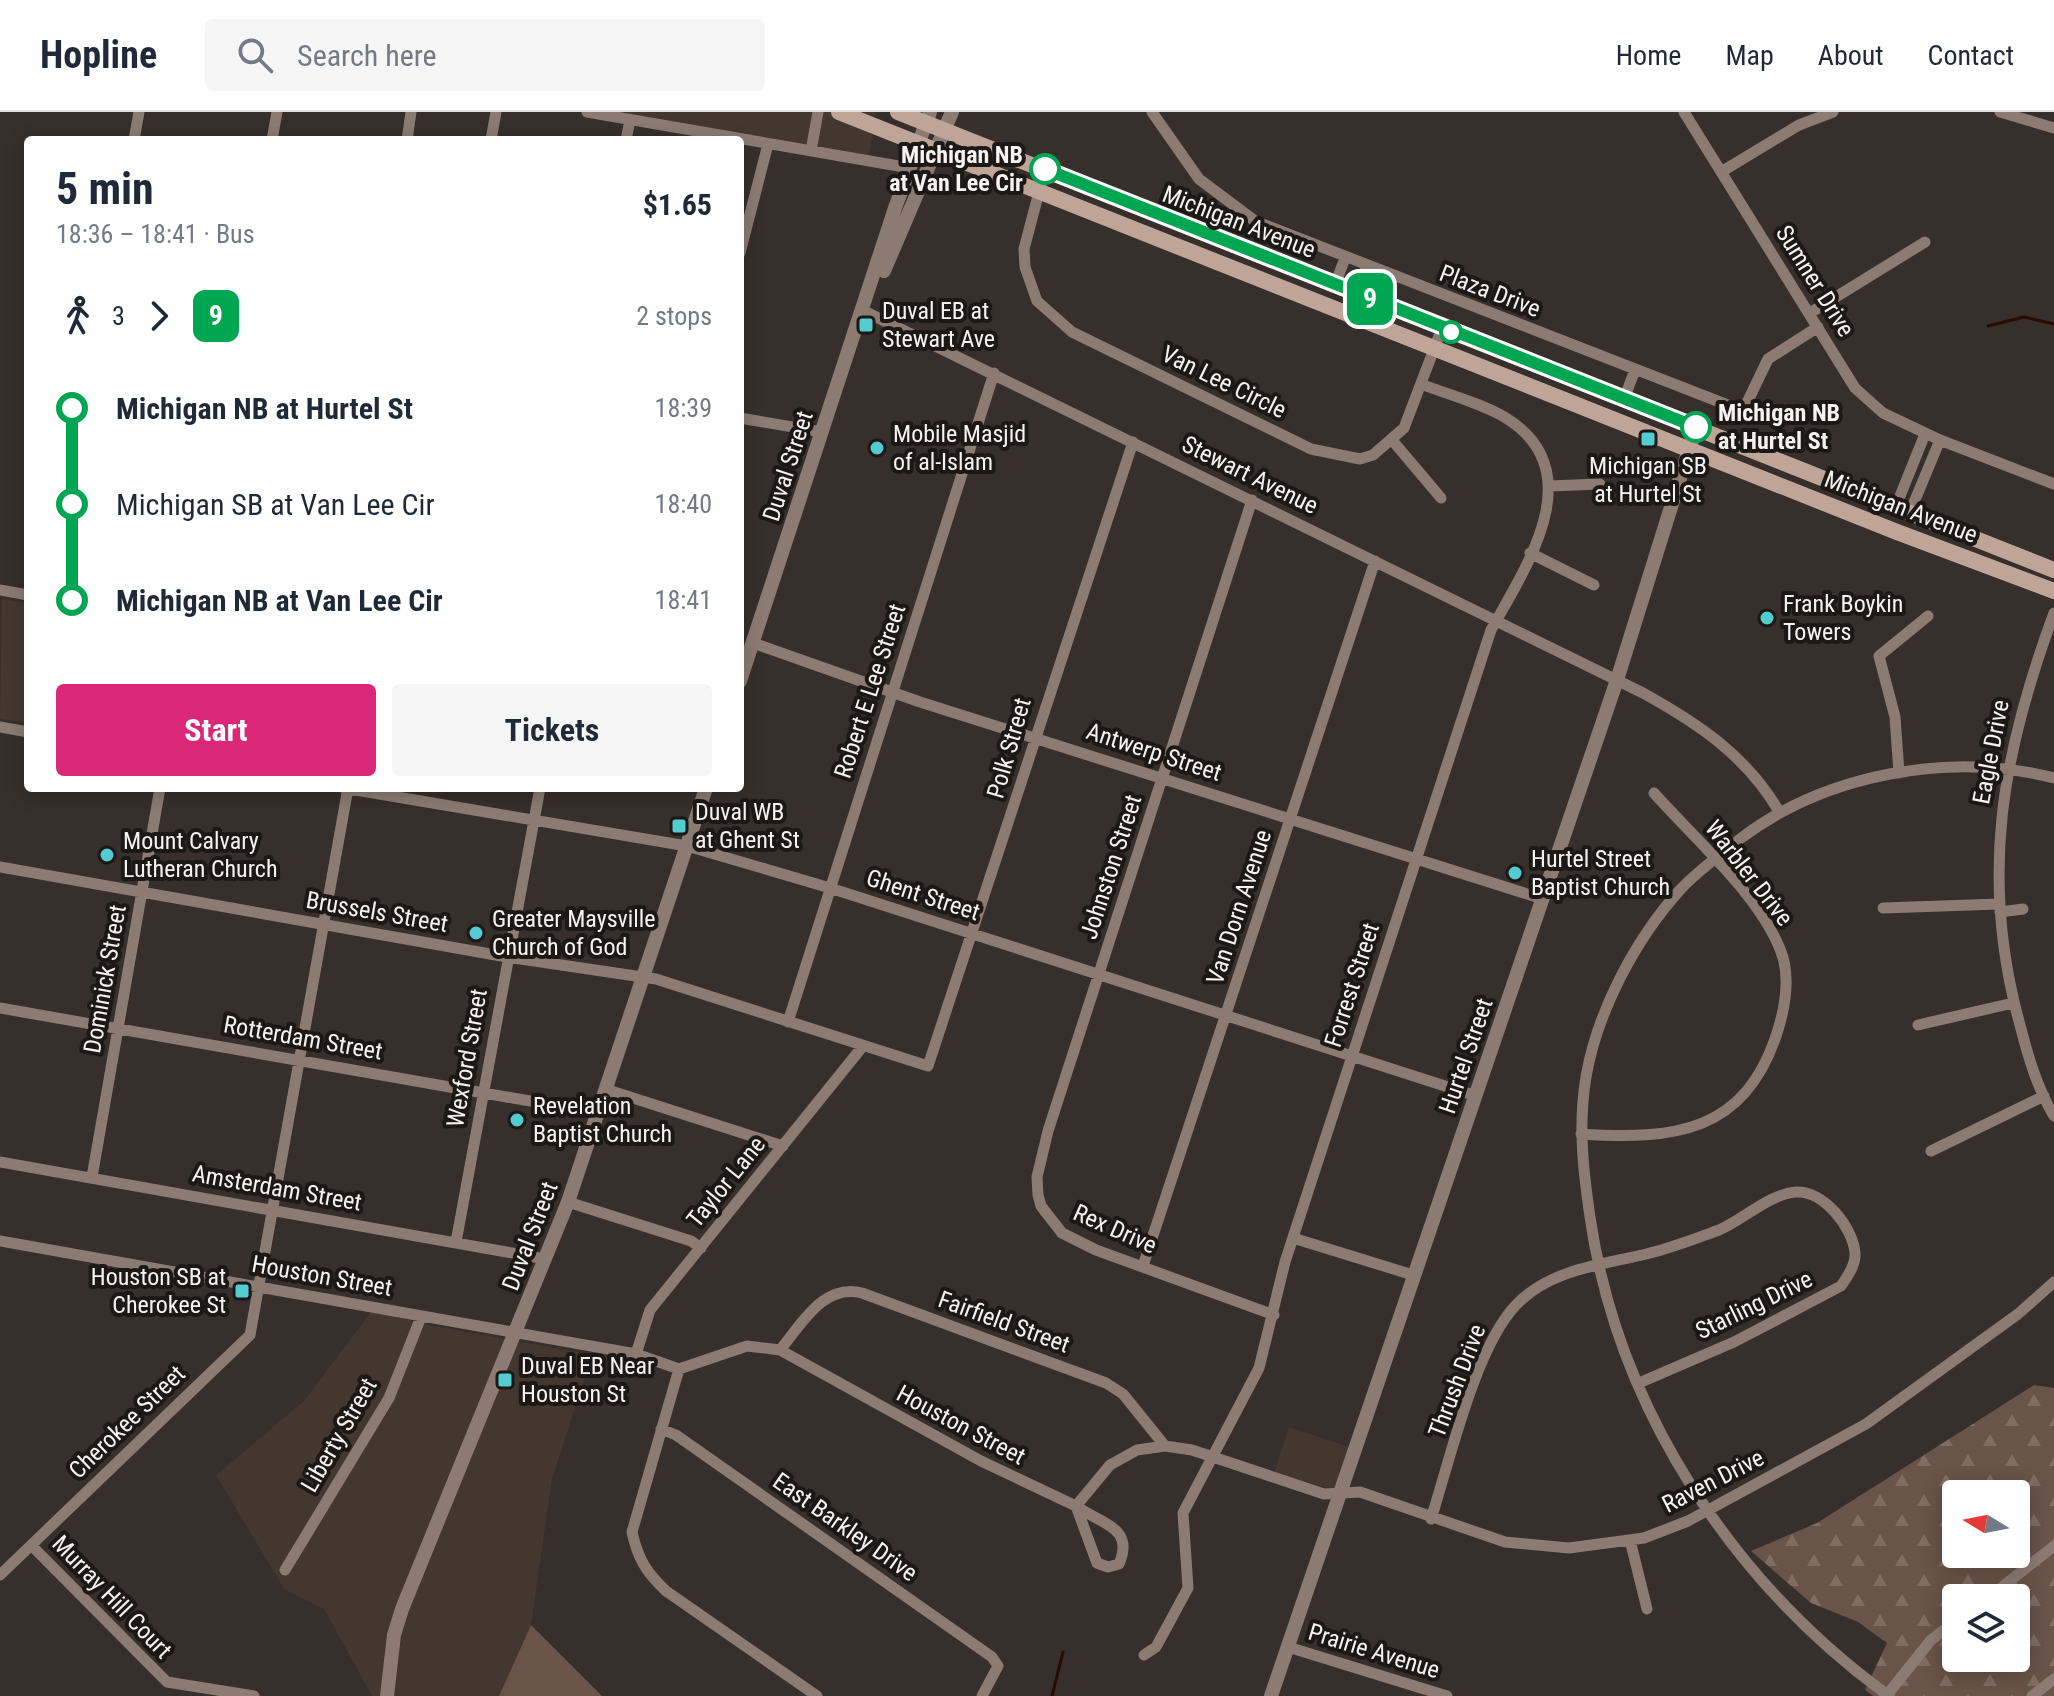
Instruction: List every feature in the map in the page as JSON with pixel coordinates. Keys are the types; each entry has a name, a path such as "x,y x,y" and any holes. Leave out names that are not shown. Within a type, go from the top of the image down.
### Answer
{"main road":[{"name":"Michigan Avenue","path":"839,112 2054,591"},
{"name":"Michigan Avenue","path":"898,112 928,117 945,130 2054,570"}],"street":[{"path":"135,136 139,112"},
{"path":"273,136 277,112"},
{"path":"408,136 411,112"},
{"path":"492,136 496,112"},
{"path":"587,112 721,136"},
{"path":"662,126 664,112"},
{"path":"811,151 818,112"},
{"name":"Duval Street","path":"864,311 897,245 952,112"},
{"name":"Plaza Drive","path":"1152,112 1199,179 1255,221 1743,411 1768,359 1818,327"},
{"name":"Sumner Drive","path":"1684,112 1855,388 1883,413 1925,434 2054,484"},
{"path":"1721,172 1799,125 1833,112"},
{"path":"2000,112 2054,128"},
{"name":"Duval Street","path":"744,669 928,117"},
{"path":"627,136 630,120"},
{"path":"744,140 910,168"},
{"path":"744,237 768,144"},
{"name":"Van Lee Circle","path":"1045,169 1024,249 1029,284 1037,301 1072,332 1311,449 1360,459 1373,455 1392,440"},
{"path":"1810,313 1925,242"},
{"path":"1335,285 1345,258"},
{"path":"1356,293 1367,266"},
{"name":"Stewart Avenue","path":"864,311 1496,620 1686,717 1733,752 1756,776 1780,813"},
{"path":"1441,498 1392,440 1404,428 1442,328"},
{"path":"1624,399 1635,370"},
{"name":"Robert E Lee Street","path":"788,1022 994,373"},
{"path":"1421,384 1492,411 1521,430 1544,461 1550,486 1600,484"},
{"path":"744,419 822,432"},
{"name":"Hurtel Street","path":"1271,1696 1343,1493 1413,1275 1617,680 1696,427"},
{"path":"1903,509 1925,434"},
{"path":"1903,509 1940,440"},
{"name":"Polk Street","path":"927,1065 935,1053 1035,736 1133,442"},
{"name":"Forrest Street","path":"1144,1655 1156,1647 1188,1588 1183,1513 1259,1368 1293,1238 1417,859 1496,620 1530,553 1549,506 1550,486"},
{"name":"Johnston Street","path":"1070,1064 1252,500"},
{"path":"1530,553 1594,585"},
{"name":"Van Dorn Avenue","path":"1143,1266 1375,561"},
{"path":"0,590 24,594"},
{"name":"Eagle Drive","path":"2054,613 2020,709 2001,800 2000,908 2003,953 2013,1003 2044,1096 2054,1116"},
{"path":"1899,773 1891,691 1879,656 1928,616"},
{"name":"Antwerp Street","path":"753,643 893,692 1543,899"},
{"path":"0,727 24,731"},
{"path":"1942,1632 1931,1640 1888,1695 1824,1645 1777,1599 1708,1511 1664,1439 1625,1353 1598,1265 1581,1155 1587,1075 1594,1044 1614,994 1660,912 1713,860 1780,813 1856,781 1899,773 1929,770 2007,771 2054,778"},
{"name":"Dominick Street","path":"92,1177 159,792"},
{"name":"Cherokee Street","path":"0,1575 250,1335 261,1288 346,792"},
{"name":"Ghent Street","path":"370,792 687,846 830,888 1476,1096"},
{"name":"Wexford Street","path":"456,1242 539,792"},
{"name":"Duval Street","path":"387,1696 394,1635 402,1609 568,1202 705,792"},
{"name":"Warbler Drive","path":"1581,1134 1662,1136 1690,1129 1729,1109 1762,1071 1781,1021 1785,994 1781,950 1743,893 1654,793"},
{"name":"Brussels Street","path":"0,867 507,957 656,979 927,1065"},
{"path":"1883,908 2023,909"},
{"path":"1918,1025 2013,1003"},
{"name":"Rotterdam Street","path":"0,1008 598,1113"},
{"name":"Taylor Lane","path":"636,1354 650,1310 863,1046"},
{"name":"Rex Drive","path":"1070,1064 1037,1177 1041,1206 1062,1233 1274,1315"},
{"path":"605,1089 783,1146"},
{"path":"1931,1151 2044,1096"},
{"name":"Amsterdam Street","path":"0,1162 546,1259"},
{"name":"Starling Drive","path":"1598,1265 1693,1239 1796,1192 1820,1198 1832,1208 1855,1253 1851,1271 1841,1286 1734,1342 1639,1383"},
{"path":"568,1202 691,1241 701,1248"},
{"path":"1293,1238 1413,1275"},
{"name":"Houston Street","path":"0,1241 636,1354 679,1369 747,1346 780,1350 981,1461 1076,1506 1115,1528 1125,1545 1119,1564 1108,1567 1097,1563 1076,1506"},
{"name":"Thrush Drive","path":"1431,1519 1481,1368 1501,1326 1513,1308 1541,1284 1598,1265"},
{"name":"Raven Drive","path":"1343,1493 1360,1492 1480,1535 1531,1546 1569,1548 1630,1540 1688,1521 1866,1424 2018,1314 2054,1282"},
{"name":"Fairfield Street","path":"780,1350 820,1303 835,1293 851,1290 1106,1383 1123,1394 1165,1446"},
{"name":"Liberty Street","path":"285,1570 389,1398 421,1317"},
{"path":"679,1369 632,1532 644,1571 666,1591 817,1696"},
{"name":"East Barkley Drive","path":"661,1429 676,1435 992,1657 998,1666 982,1696"},
{"path":"1076,1506 1110,1465 1137,1450 1165,1446 1211,1457 1324,1494 1343,1493"},
{"path":"1630,1540 1647,1609"},
{"name":"Murray Hill Court","path":"32,1546 167,1682 254,1696"},
{"path":"2006,1584 2054,1546"},
{"name":"Prairie Avenue","path":"1288,1647 1447,1696"},
{"path":"2032,1696 2054,1679"}],"shaded area":[{"path":"589,112 876,112 868,161 744,139 744,136 726,136"},
{"path":"2,599 24,602 24,722 0,719"},
{"path":"372,1311 429,1325 592,1355 552,1479 531,1625 499,1696 372,1696 324,1609 284,1589 216,1475 303,1402"},
{"path":"1289,1427 1352,1448 1336,1490 1274,1473"}],"green space":[{"path":"2034,1385 2054,1388 2054,1696 1873,1696 1865,1690 1887,1643 1858,1622 1811,1603 1751,1551 1817,1523"},
{"path":"531,1625 602,1696 499,1696"}],"waterway":[{"path":"1988,326 2024,317 2054,324"},
{"path":"1052,1696 1063,1652"}],"bus line":[{"name":"9","path":"1045,169 1696,427"}],"place":[{"name":"Michigan NB at Van Lee Cir","path":"1045,169"},
{"name":"Duval EB at Stewart Ave","path":"866,325"},
{"name":"Michigan NB at Hurtel St","path":"1696,427"},
{"name":"Michigan SB at Hurtel St","path":"1648,439"},
{"name":"Mobile Masjid of al-Islam","path":"877,448"},
{"name":"Frank Boykin Towers","path":"1767,618"},
{"name":"Duval WB at Ghent St","path":"679,826"},
{"name":"Mount Calvary Lutheran Church","path":"107,855"},
{"name":"Hurtel Street Baptist Church","path":"1515,873"},
{"name":"Greater Maysville Church of God","path":"476,933"},
{"name":"Revelation Baptist Church","path":"517,1120"},
{"name":"Houston SB at Cherokee St","path":"242,1291"},
{"name":"Duval EB Near Houston St","path":"505,1380"}]}
